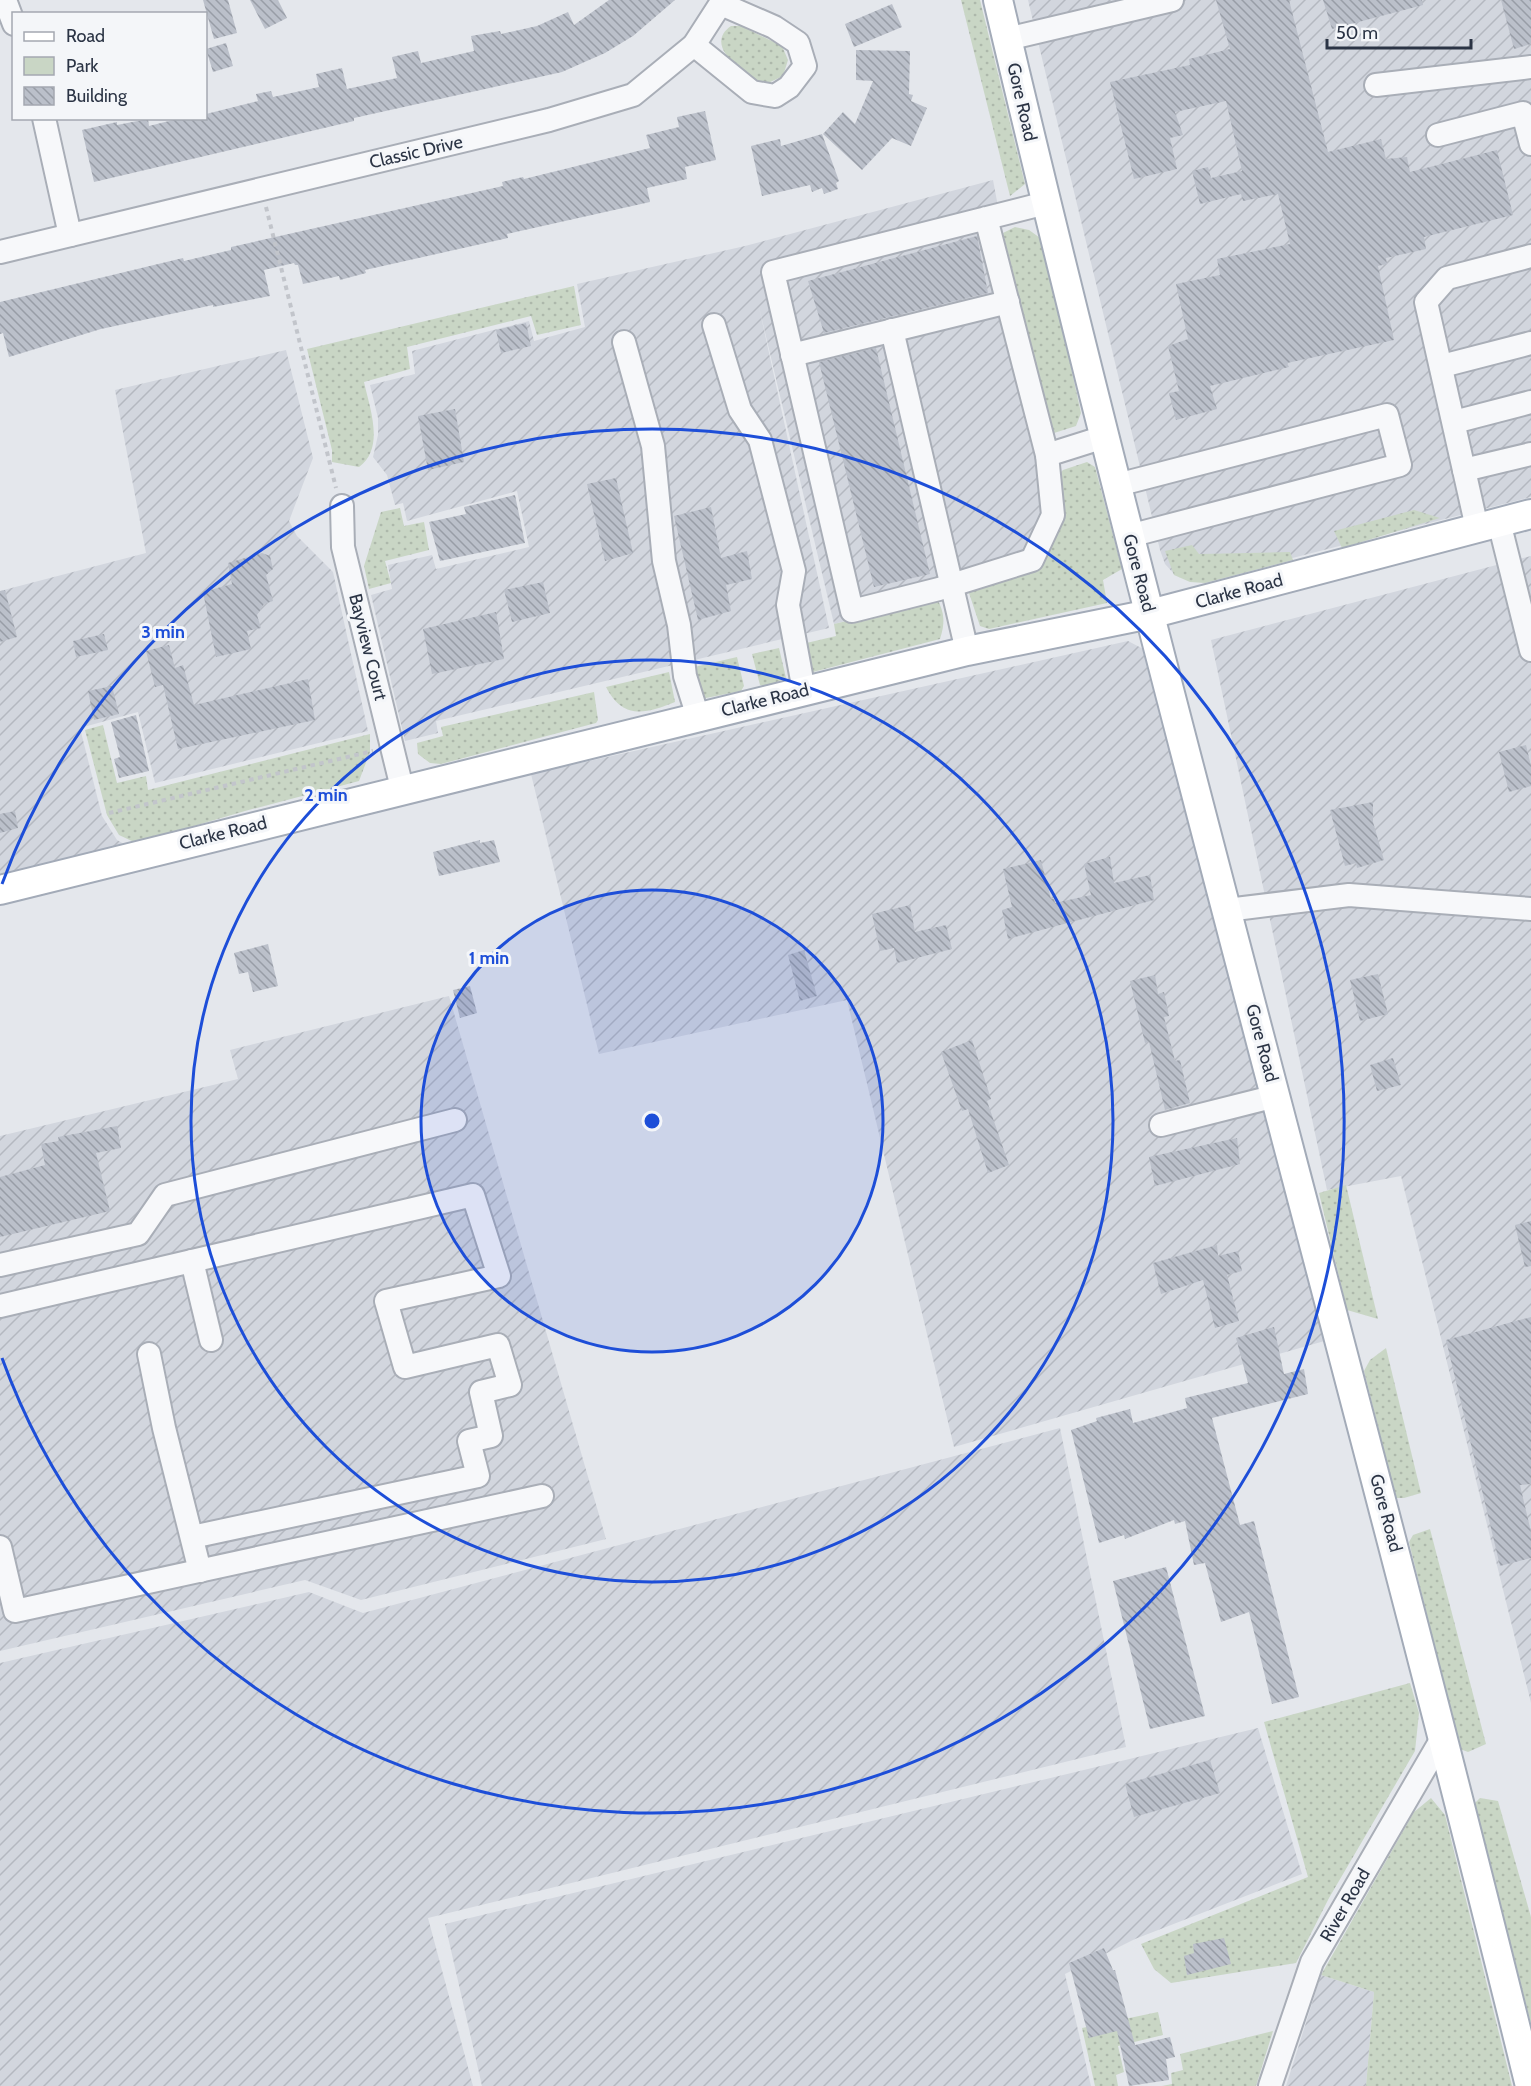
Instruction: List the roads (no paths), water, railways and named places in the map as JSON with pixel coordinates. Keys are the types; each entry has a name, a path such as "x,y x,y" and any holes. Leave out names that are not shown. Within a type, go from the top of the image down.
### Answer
{"main road":[{"name":"Gore Road","path":"998,0 1129,536 1444,1735 1530,2086"},
{"name":"Clarke Road","path":"0,890 402,788 967,651 1150,614 1531,514"}],"street":[{"path":"1007,39 1172,0"},
{"path":"8,1 12,16"},
{"path":"694,45 752,92 775,96 789,87 805,66 798,43 774,27 722,2"},
{"name":"Classic Drive","path":"0,252 549,120 633,95 694,45 722,2"},
{"path":"1376,85 1531,67"},
{"path":"1438,135 1523,113 1531,144"},
{"path":"44,120 70,235"},
{"path":"986,218 1047,455 1053,515 1032,560 852,612 773,272 986,218 1046,203"},
{"path":"1531,256 1447,278 1426,302 1464,470 1488,525 1531,650"},
{"path":"792,355 1008,302"},
{"path":"714,325 740,410 760,440 794,571 788,605 804,691"},
{"path":"892,330 967,651"},
{"path":"624,342 653,446 664,561 679,625 685,676 698,717"},
{"path":"1442,366 1531,343"},
{"path":"1454,422 1531,402"},
{"path":"1117,485 1387,415 1400,465 1129,536"},
{"path":"1047,455 1104,437"},
{"path":"1464,470 1531,454"},
{"name":"Bayview Court","path":"342,506 343,547 402,788"},
{"path":"1227,910 1349,895 1531,909"},
{"path":"1161,1125 1276,1095"},
{"path":"0,1265 138,1234 165,1195 455,1120"},
{"path":"0,1306 473,1195 499,1276 386,1301 405,1367 498,1344 510,1385 481,1392 491,1436 469,1440 478,1476 192,1537"},
{"path":"192,1260 211,1340"},
{"path":"149,1354 200,1570"},
{"path":"0,1547 15,1611 542,1496"},
{"name":"River Road","path":"1270,2086 1312,1962 1444,1735"}]}
